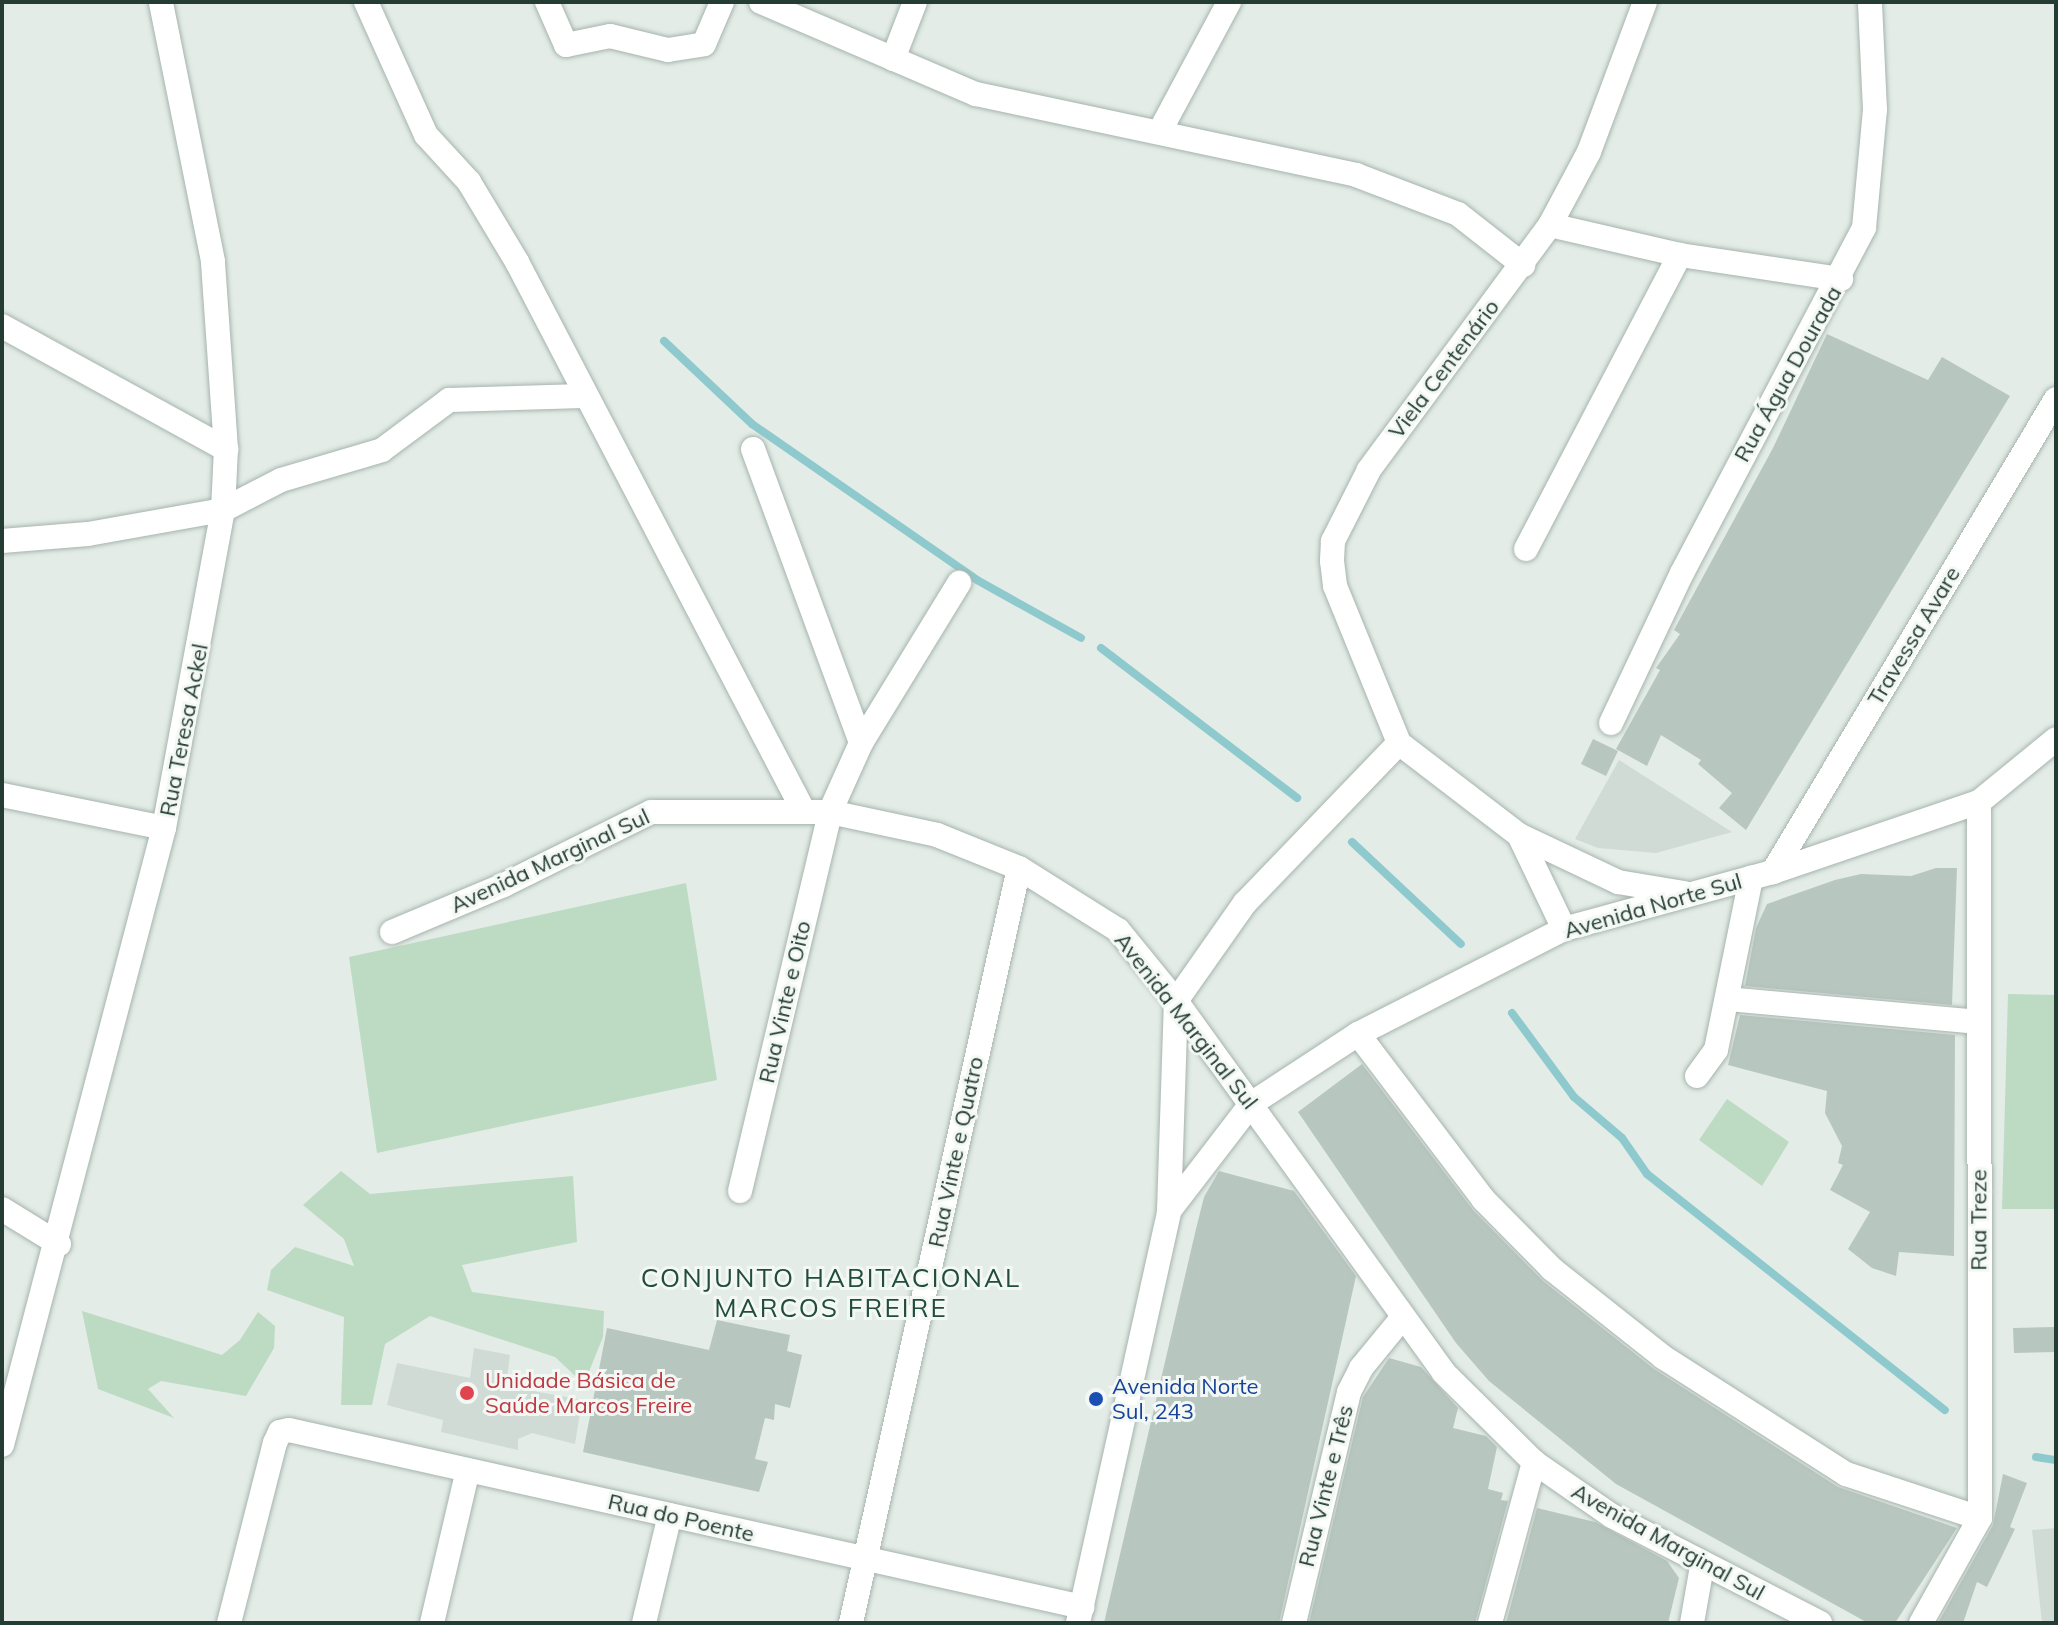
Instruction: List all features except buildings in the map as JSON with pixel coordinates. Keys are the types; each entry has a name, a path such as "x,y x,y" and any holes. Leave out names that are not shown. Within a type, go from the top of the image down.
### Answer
{"street":[{"name":"Rua Teresa Ackel","path":"2,1445 59,1244 164,828 223,510 226,449 213,261 169,21 161,2"},
{"path":"366,2 426,135 469,182 517,262 583,396 804,812"},
{"path":"547,2 566,45 610,36 668,50 697,48 710,36 722,2"},
{"path":"761,2 976,94 1161,129 1371,180 1395,194 1458,214 1523,265"},
{"path":"893,59 915,2"},
{"path":"1161,129 1229,2"},
{"name":"Viela Centenário","path":"1399,743 1335,586 1333,541 1369,470 1550,225 1589,152 1645,2"},
{"name":"Rua Água Dourada","path":"1611,723 1689,560 1841,279 1864,228 1875,110 1870,2"},
{"path":"1550,225 1680,255 1841,279"},
{"path":"1526,549 1680,255"},
{"path":"2,326 226,449"},
{"path":"2,541 88,534 223,510 281,480 382,450 449,400 583,396"},
{"name":"Travessa Avare","path":"1697,1076 1716,1050 1762,875 2056,399"},
{"path":"753,449 861,743"},
{"name":"Rua Vinte e Oito","path":"740,1191 830,812 861,743 959,583"},
{"name":"Avenida Norte Sul","path":"1169,1211 1251,1104 1358,1034 1564,929 1762,875 1979,802 2056,739"},
{"path":"1176,1001 1245,903 1399,743 1519,835 1618,882 1692,894"},
{"path":"2,795 164,828"},
{"name":"Rua Treze","path":"1921,1623 1980,1518 1979,802"},
{"name":"Avenida Marginal Sul","path":"392,932 504,885 651,812 830,812 937,835 1019,868 1118,930 1176,1001 1444,1373 1534,1462 1576,1495 1702,1566 1820,1623"},
{"path":"1519,835 1564,929"},
{"name":"Rua Vinte e Quatro","path":"851,1623 1019,868"},
{"path":"1727,999 1978,1022"},
{"name":"Avenida Norte Sul","path":"1080,1615 1169,1211 1176,1001"},
{"path":"1358,1034 1484,1200 1552,1269 1663,1357 1846,1474 1980,1518"},
{"path":"2,1209 59,1244"},
{"name":"Rua Vinte e Três","path":"1294,1623 1349,1392 1361,1368 1402,1318"},
{"name":"Rua do Poente","path":"229,1623 280,1432 289,1430 670,1515 1080,1615"},
{"path":"1490,1623 1534,1462"},
{"path":"432,1623 468,1470"},
{"path":"644,1623 670,1515"},
{"path":"1692,1623 1702,1566"}],"shaded area":[{"path":"1619,760 1732,832 1656,853 1598,848 1575,839"},
{"name":"Unidade Básica de Saúde Marcos Freire","path":"474,1348 510,1355 506,1386 582,1400 575,1444 532,1433 518,1439 518,1450 441,1432 443,1420 387,1405 397,1363 470,1378"},
{"path":"2056,1528 2056,1623 2042,1623 2032,1530"}],"green space":[{"path":"686,883 717,1080 377,1153 349,957"},
{"path":"2008,994 2056,995 2056,1209 2002,1209"},
{"path":"1727,1099 1789,1142 1762,1186 1699,1140"},
{"path":"341,1171 370,1194 573,1176 577,1242 462,1265 472,1292 604,1311 603,1337 584,1384 555,1357 430,1316 385,1344 372,1405 341,1405 344,1317 267,1290 271,1270 295,1247 354,1266 344,1239 303,1205"},
{"path":"82,1311 222,1355 240,1340 258,1312 275,1326 274,1348 246,1396 161,1381 148,1389 174,1418 98,1389"}],"waterway":[{"path":"664,341 752,424 977,580 1081,638"},
{"path":"1101,648 1297,798"},
{"path":"1352,842 1461,944"},
{"path":"1512,1013 1574,1097 1622,1138 1647,1174 1945,1410"},
{"path":"2036,1457 2056,1460"}],"place":[{"name":"Unidade Básica de Saúde Marcos Freire","path":"467,1393"},
{"name":"Avenida Norte Sul, 243","path":"1096,1399"}],"district":[{"name":"CONJUNTO HABITACIONAL MARCOS FREIRE","path":"831,1293"}]}
